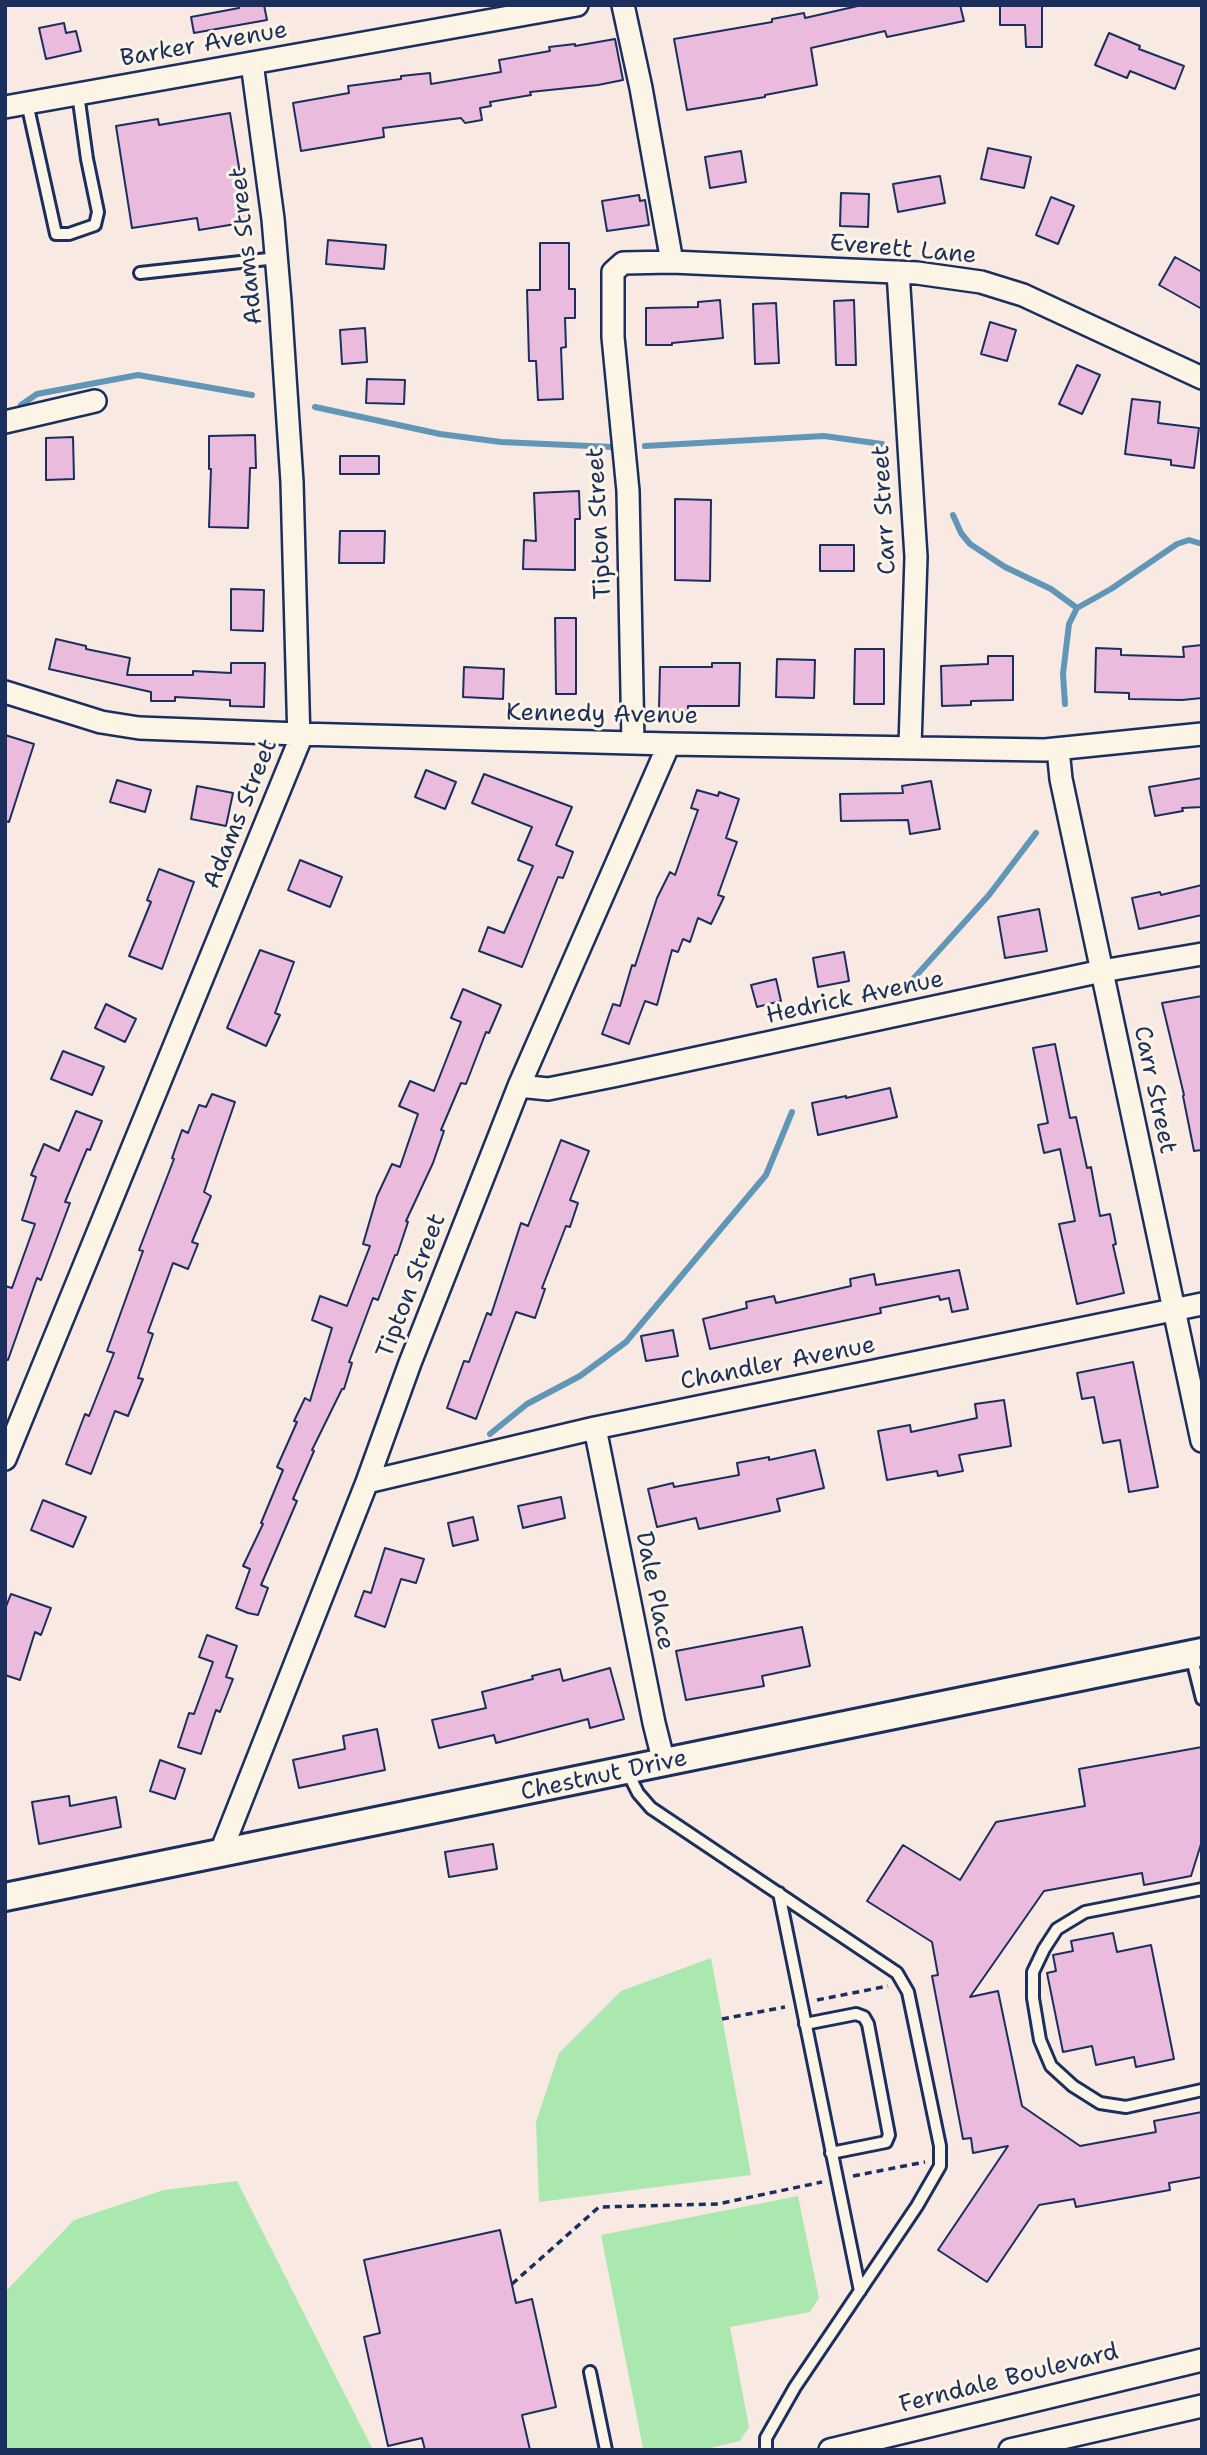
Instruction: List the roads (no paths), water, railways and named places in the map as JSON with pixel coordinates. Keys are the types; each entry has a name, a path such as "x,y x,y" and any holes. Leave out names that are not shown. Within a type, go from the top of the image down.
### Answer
{"street":[{"name":"Barker Avenue","path":"5,107 577,5"},
{"path":"623,5 641,88 672,262"},
{"name":"Adams Street","path":"5,1459 299,742 292,482 273,219 252,63"},
{"name":"Everett Lane","path":"613,301 613,272 623,263 672,262 917,273 981,282 1023,295 1202,378"},
{"name":"Carr Street","path":"898,272 916,557 910,746"},
{"name":"Tipton Street","path":"613,301 612,337 628,491 633,743"},
{"path":"5,422 96,401"},
{"name":"Kennedy Avenue","path":"5,692 101,722 139,728 299,734 669,744 1058,749 1202,734"},
{"name":"Tipton Street","path":"219,1854 367,1482 410,1363 519,1086 669,744"},
{"name":"Carr Street","path":"1058,749 1061,779 1202,1441"},
{"name":"Hedrick Avenue","path":"519,1086 548,1088 613,1076 1102,971 1202,954"},
{"name":"Chandler Avenue","path":"367,1482 595,1428 1202,1304"},
{"name":"Dale Place","path":"595,1428 664,1763"},
{"name":"Chestnut Drive","path":"5,1897 627,1772 1196,1653"},
{"name":"Ferndale Boulevard","path":"830,2450 1202,2360"},
{"path":"1010,2450 1202,2406"}],"lane":[{"path":"27,103 56,234 69,234 95,225 98,212 78,94"},
{"path":"140,273 276,258"},
{"path":"1196,1653 1202,1699"},
{"path":"627,1772 638,1793 651,1808 897,1973 908,1992 924,2067 940,2146 940,2166 795,2387 766,2438 766,2450"},
{"path":"1202,1889 1085,1912 1057,1929 1033,1972 1033,1998 1040,2039 1051,2066 1073,2086 1100,2103 1126,2107 1202,2090"},
{"path":"779,1893 860,2291"},
{"path":"805,2024 856,2014 864,2017 868,2024 889,2136 886,2142 831,2153"},
{"path":"590,2372 606,2450"}],"waterway":[{"path":"21,405 37,394 138,375 252,395"},
{"path":"315,407 440,434 501,442 613,447"},
{"path":"645,446 824,436 882,444"},
{"path":"953,515 961,533 970,544 1005,567 1051,589 1077,608"},
{"path":"1065,704 1063,674 1069,624 1077,608 1111,589 1177,544 1189,540 1202,544"},
{"path":"914,978 989,895 1036,833"},
{"path":"490,1434 527,1404 580,1376 626,1342 766,1175 792,1112"}]}
